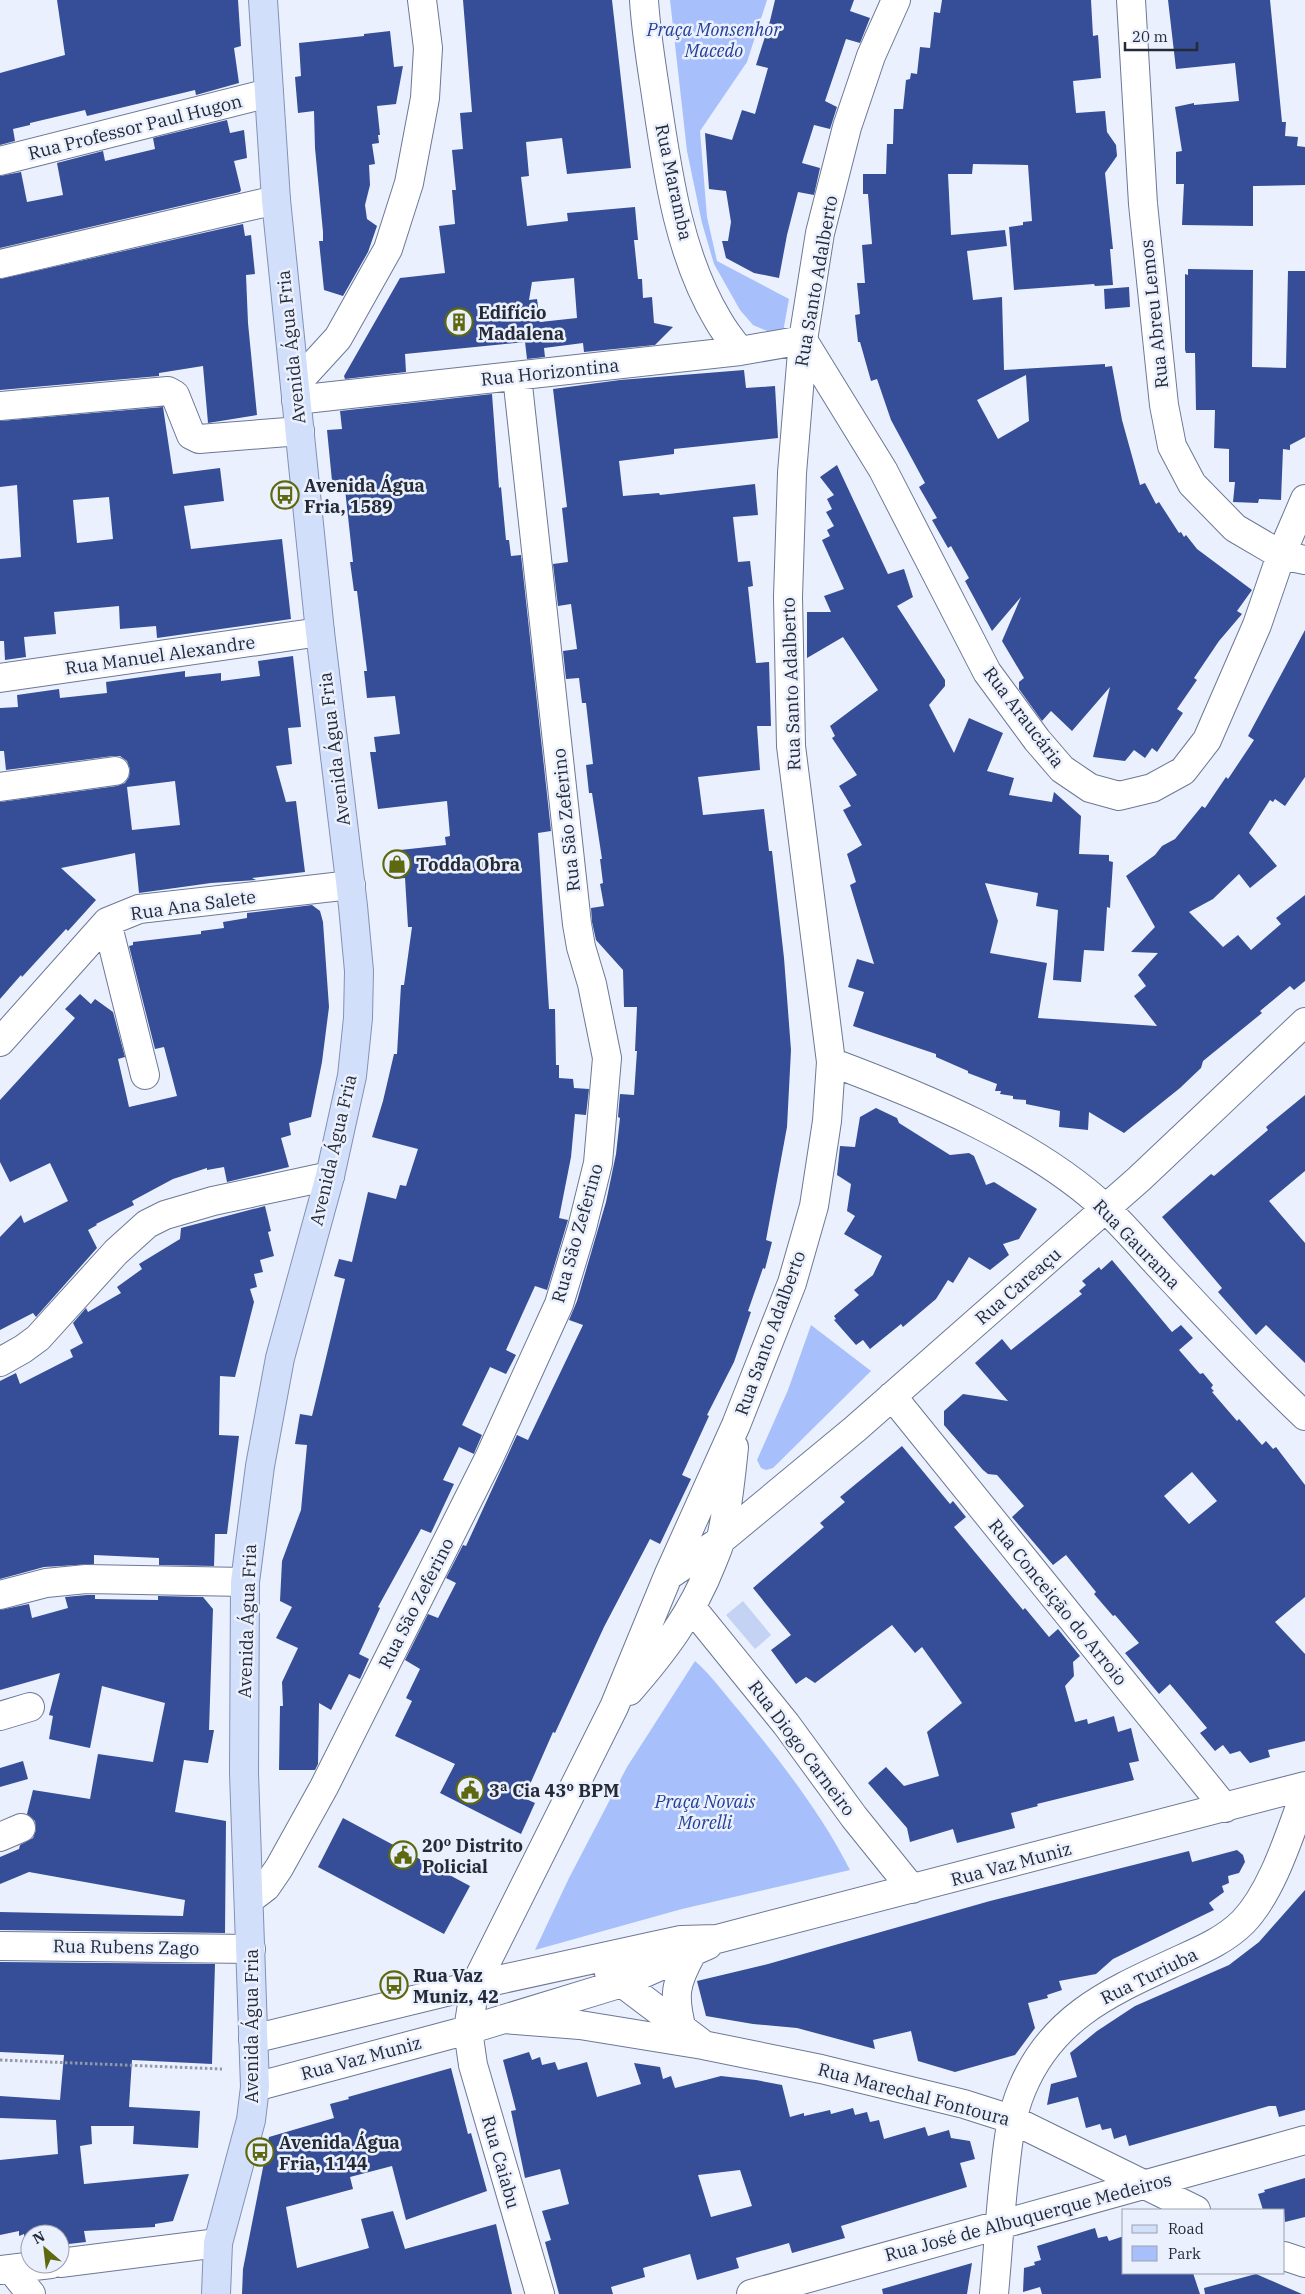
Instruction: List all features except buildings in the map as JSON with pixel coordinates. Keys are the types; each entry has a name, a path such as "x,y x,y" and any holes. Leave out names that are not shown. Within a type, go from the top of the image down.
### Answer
{"main road":[{"name":"Avenida Água Fria","path":"216,2294 218,2243 251,2120 255,2087 252,1948 244,1773 246,1582 260,1466 280,1358 330,1176 352,1076 358,1018 359,971 351,885 320,632 276,200 263,0"}],"street":[{"path":"296,392 338,338 388,249 409,183 425,98 428,48 422,0"},
{"name":"Rua Maramba","path":"644,0 658,107 677,215 695,270 717,320 740,351"},
{"name":"Rua Santo Adalberto","path":"668,1576 736,1425 792,1283 814,1206 827,1121 832,1062 791,746 788,597 792,472 803,340 820,233 847,127 871,56 896,0"},
{"name":"Rua Abreu Lemos","path":"1131,0 1143,204 1164,406 1172,446 1192,484 1235,528 1293,557"},
{"name":"Rua Professor Paul Hugon","path":"0,161 270,93"},
{"path":"0,264 276,200"},
{"name":"Rua Horizontina","path":"296,392 517,376 740,351 803,340"},
{"name":"Rua Araucária","path":"803,340 883,470 988,672 1037,740 1062,769 1090,788 1119,796 1152,788 1183,771 1207,740 1257,625 1293,557 1305,499"},
{"name":"Rua São Zeferino","path":"249,1900 266,1887 279,1868 324,1787 496,1441 559,1304 582,1228 598,1163 607,1058 592,984 577,924 517,376"},
{"path":"0,406 168,392 175,394 191,435 199,439 300,431"},
{"name":"Rua Manuel Alexandre","path":"0,678 320,632"},
{"path":"0,787 115,771"},
{"name":"Rua Ana Salete","path":"0,1042 107,922 139,909 351,885"},
{"path":"107,922 145,1075"},
{"name":"Rua Careaçu","path":"721,1540 892,1396 1106,1209 1305,1022"},
{"name":"Rua Gaurama","path":"832,1062 892,1085 1004,1138 1057,1171 1106,1209 1261,1375 1305,1416"},
{"path":"0,1362 38,1338 116,1252 147,1224 166,1215 213,1201 330,1176"},
{"name":"Rua Conceição do Arroio","path":"892,1396 1225,1808"},
{"name":"Rua Santo Adalberto","path":"721,1540 731,1477 736,1425"},
{"path":"468,2030 475,1985 614,1706 668,1576 721,1540"},
{"path":"614,1706 654,1662 692,1608 721,1540"},
{"path":"0,1595 46,1583 86,1579 246,1582"},
{"name":"Rua Diogo Carneiro","path":"692,1608 786,1724 854,1817 912,1889"},
{"path":"0,1716 30,1707"},
{"name":"Rua Vaz Muniz","path":"254,2039 475,1985 681,1940 717,1939 1305,1786"},
{"name":"Rua Turiuba","path":"994,2294 998,2224 1011,2119 1023,2087 1037,2062 1055,2036 1079,2013 1111,1992 1212,1945 1233,1931 1252,1912 1279,1863 1305,1793"},
{"name":"Rua Vaz Muniz","path":"255,2087 468,2030 622,1983 692,1953 717,1939"},
{"name":"Rua Rubens Zago","path":"0,1946 252,1948"},
{"path":"692,1953 680,1976 675,1998 693,2037"},
{"path":"594,1960 622,1983"},
{"name":"Rua Marechal Fontoura","path":"622,1983 693,2037"},
{"name":"Rua Marechal Fontoura","path":"503,2019 693,2037 964,2104 1011,2119 1194,2209"},
{"name":"Rua Caiabu","path":"468,2030 473,2066 540,2294"},
{"name":"Rua José de Albuquerque Medeiros","path":"751,2294 1305,2140"},
{"path":"70,2262 218,2243"},
{"path":"1285,2256 1305,2263"},
{"path":"6,2269 20,2267"},
{"path":"6,2269 31,2294"}],"path":[{"path":"0,2060 222,2069"}],"green space":[{"name":"Praça Monsenhor Macedo","path":"670,0 767,0 747,62 700,131 707,217 717,261 789,299 783,332 772,333 753,325 740,310 714,264 702,223 687,151"},
{"path":"811,1325 871,1371 773,1468 766,1470 761,1468 757,1460 788,1390"},
{"name":"Praça Novais Morelli","path":"695,1661 719,1686 785,1769 826,1828 850,1870 682,1909 535,1950 569,1878 627,1767"}],"shaded area":[{"path":"743,1601 771,1635 755,1649 726,1615"}],"place":[{"name":"Edifício Madalena","path":"459,322"},
{"name":"Avenida Água Fria, 1589","path":"285,495"},
{"name":"Todda Obra","path":"397,864"},
{"name":"3ª Cia 43º BPM","path":"470,1790"},
{"name":"20º Distrito Policial","path":"403,1855"},
{"name":"Rua Vaz Muniz, 42","path":"394,1985"},
{"name":"Avenida Água Fria, 1144","path":"260,2152"}]}
